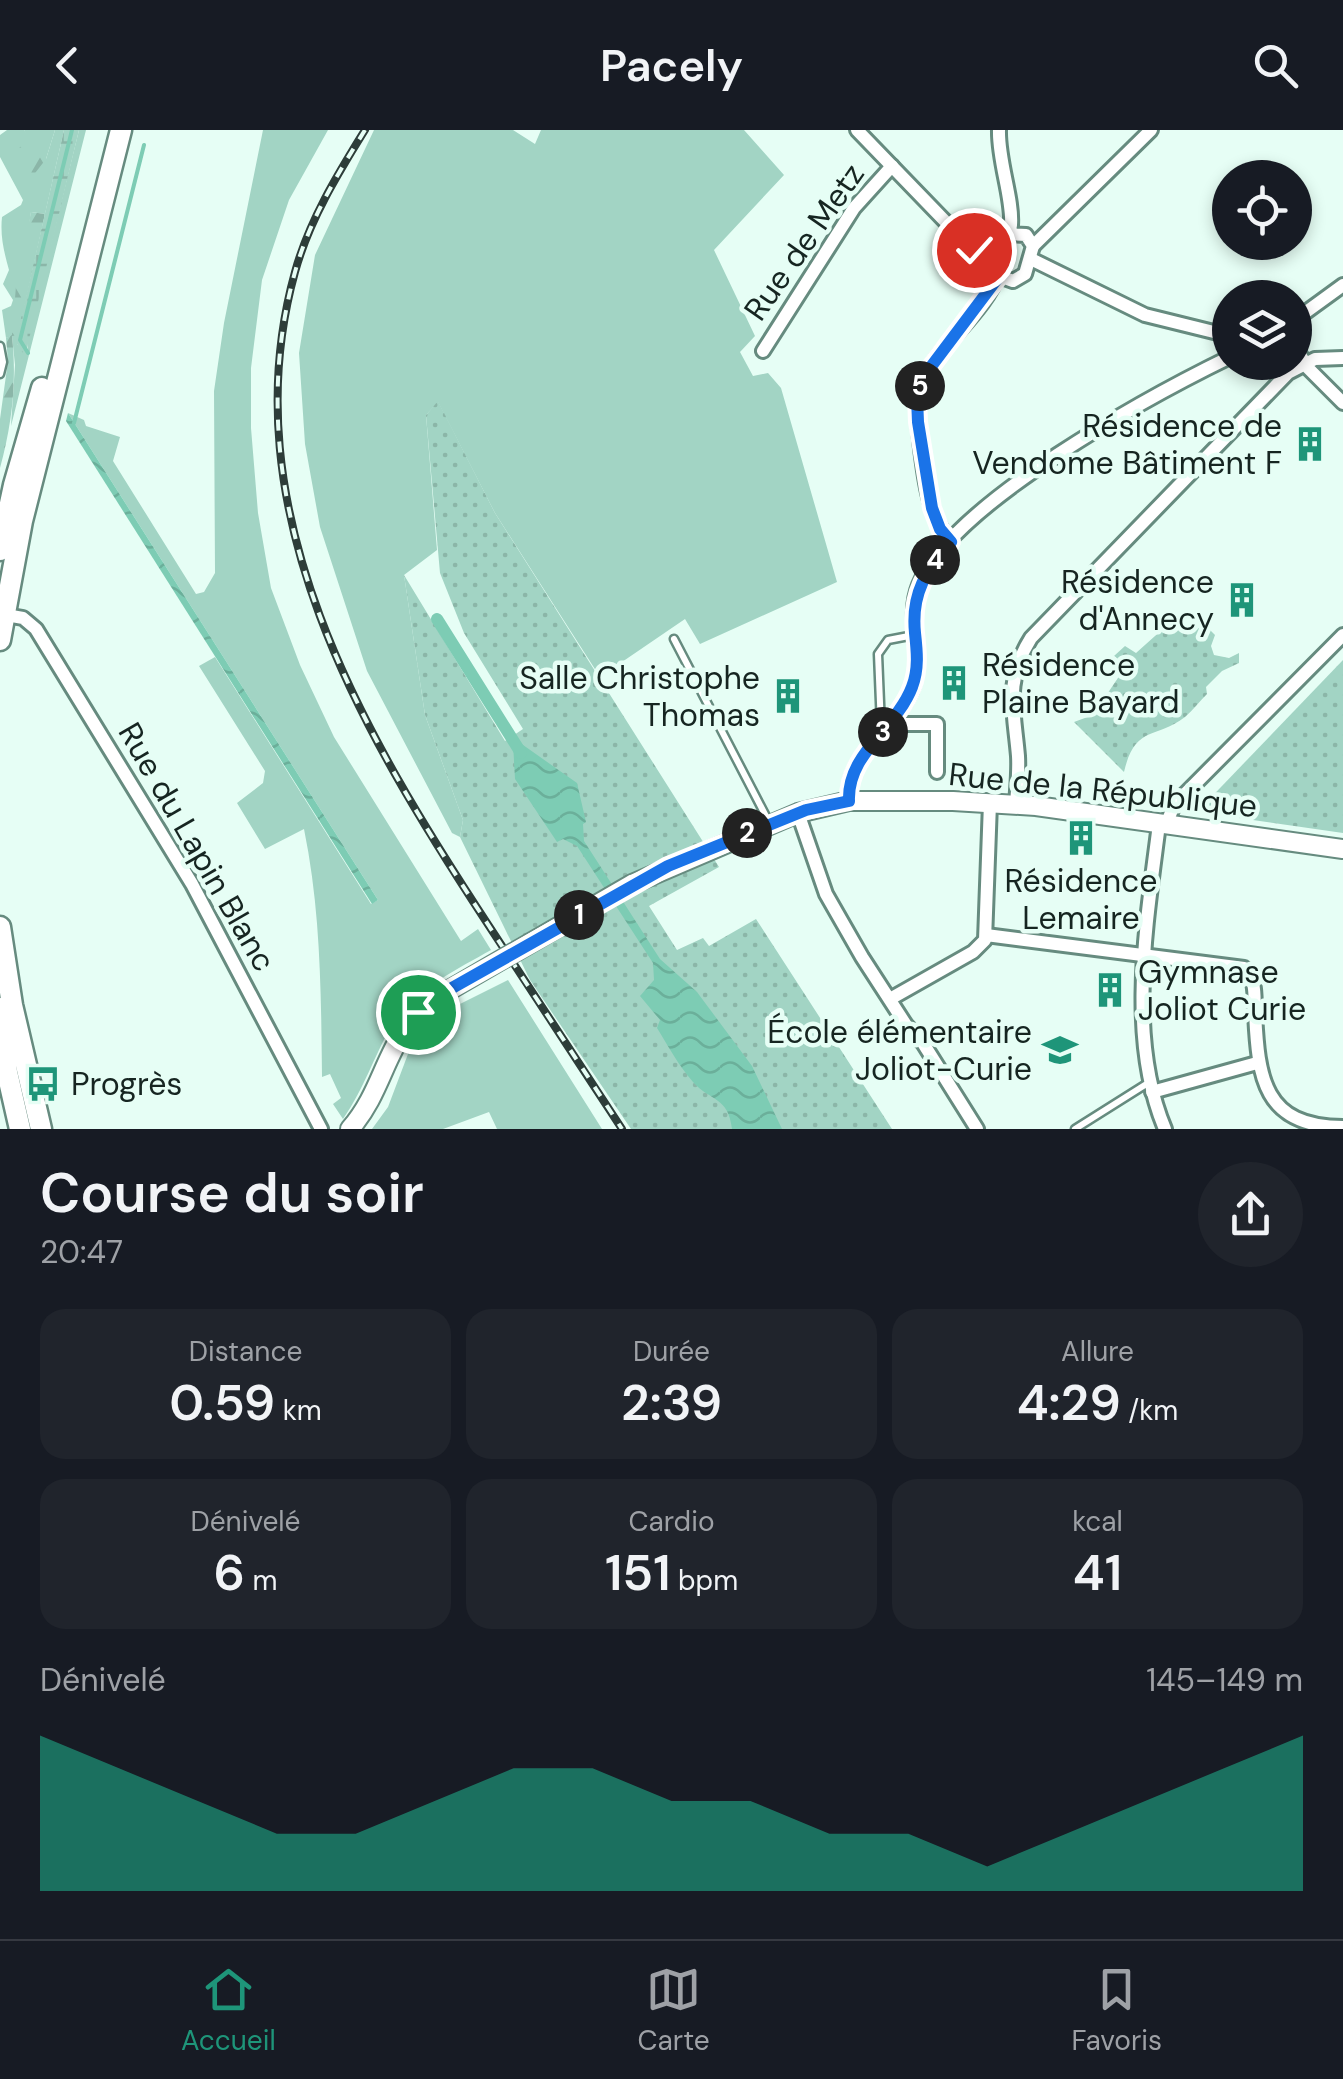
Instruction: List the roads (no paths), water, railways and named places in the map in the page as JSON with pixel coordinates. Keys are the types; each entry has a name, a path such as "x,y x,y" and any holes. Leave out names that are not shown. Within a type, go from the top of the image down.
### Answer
{"main road":[{"path":"0,550 107,130"},
{"path":"0,640 2,615 36,464 121,130"},
{"path":"0,927 12,1004 41,1129"},
{"path":"0,1008 5,1065 20,1129"}],"street":[{"path":"857,130 964,241 1008,280 1019,279 1032,252 1152,130"},
{"path":"951,542 940,529 932,508 917,398 924,376 988,293 998,270 1010,220 999,130"},
{"name":"Rue de Metz","path":"763,351 854,208 892,166"},
{"path":"964,241 983,246 1023,234 1032,252 1136,312 1212,332"},
{"path":"1312,308 1343,285"},
{"path":"1312,361 1343,358"},
{"path":"849,801 852,772 915,681 914,609 920,584 951,542 999,497 1048,462 1157,393 1212,366"},
{"path":"1312,371 1343,404"},
{"path":"1016,804 1018,754 1011,698 1017,666 1031,638 1283,380"},
{"name":"Rue du Lapin Blanc","path":"2,615 22,618 36,629 192,884 322,1129"},
{"path":"1164,1129 1150,1087 1144,954 1163,824 1176,802 1343,635"},
{"path":"885,729 936,724 937,772"},
{"name":"Rue de la République","path":"350,1129 373,1096 402,1031 438,996 632,884 798,813 849,801 1016,804 1343,849"},
{"path":"890,999 973,952 986,935 990,803"},
{"path":"798,813 826,894 909,1029 923,1043 977,1129"},
{"path":"986,935 1246,969 1254,982 1257,1063 1269,1094 1293,1116 1320,1126 1343,1127"},
{"path":"1150,1087 1257,1063"},
{"path":"1285,1129 1293,1116"}],"lane":[{"path":"0,346 4,362 0,374"},
{"path":"885,729 880,650 892,638 915,634"},
{"path":"674,639 770,824"},
{"path":"1075,1129 1150,1087"}],"water":[{"path":"68,413 378,900 372,904 66,421"},
{"path":"516,740 577,783 586,822 584,841 660,959 697,992 752,1066 782,1129 732,1129 723,1105 700,1088 678,1063 657,1028 660,1020 640,996 654,980 653,963 577,846 563,839 557,842 515,779"}],"waterway":[{"path":"28,353 20,340 72,130"},
{"path":"74,423 144,145"},
{"path":"437,619 521,753"}],"railway":[{"path":"365,130 325,199 301,253 279,361 280,448 294,533 320,616 355,697 396,776 622,1129"}],"place":[{"name":"Résidence de Vendome Bâtiment F","path":"1310,444"},
{"name":"Résidence d'Annecy","path":"1242,600"},
{"name":"Résidence Plaine Bayard","path":"954,683"},
{"name":"Salle Christophe Thomas","path":"788,696"},
{"name":"Résidence Lemaire","path":"1081,838"},
{"name":"Gymnase Joliot Curie","path":"1110,990"},
{"name":"École élémentaire Joliot-Curie","path":"1060,1050"},
{"name":"Progrès","path":"43,1084"}]}
